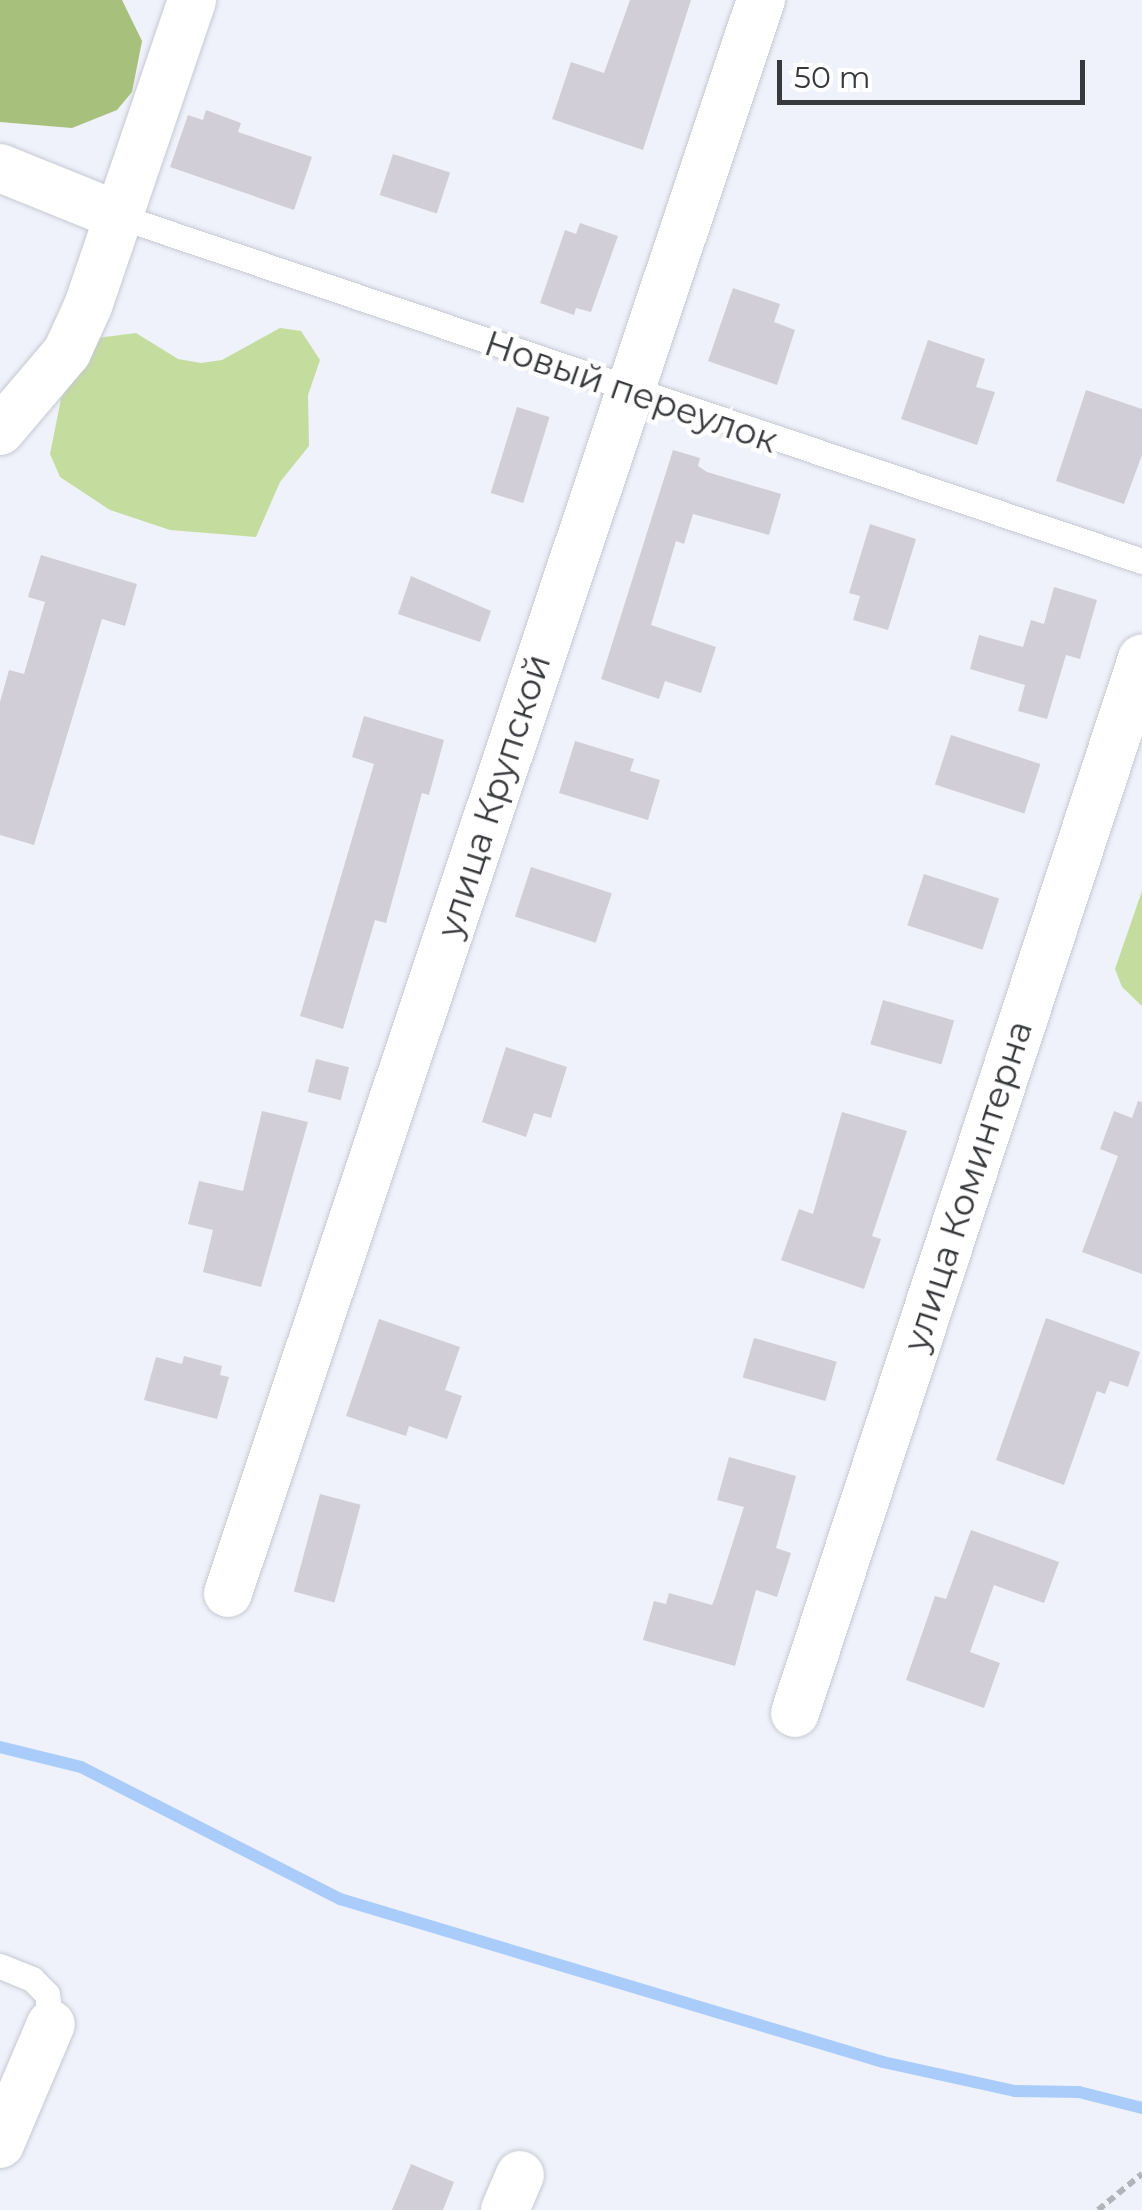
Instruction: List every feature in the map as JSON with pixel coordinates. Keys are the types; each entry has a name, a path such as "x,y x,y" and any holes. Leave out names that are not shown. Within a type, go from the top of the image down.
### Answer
{"street":[{"path":"0,431 67,352 121,218 192,0"},
{"name":"улица Крупской","path":"228,1593 762,0"},
{"path":"0,168 121,218"},
{"name":"улица Коминтерна","path":"795,1713 1142,659"},
{"path":"0,2144 51,2024"}],"lane":[{"name":"Новый переулок","path":"121,218 628,392 1142,561"},
{"path":"0,1966 32,1979 47,1994 51,2024"}],"path":[{"path":"1098,2210 1142,2174"}],"green space":[{"path":"0,0 122,0 142,41 132,92 117,110 72,128 0,122"},
{"path":"280,328 301,331 320,360 308,395 309,446 280,482 256,537 170,530 110,510 60,477 50,454 61,399 97,338 136,333 178,359 201,363 222,360"},
{"path":"1142,891 1142,1006 1122,987 1115,969"}],"building":[{"path":"630,0 691,0 643,150 552,119 571,62 604,73"},
{"path":"206,110 241,123 238,132 312,157 294,210 170,167 188,115 203,120"},
{"path":"393,154 450,173 437,213 380,195"},
{"path":"580,223 618,236 591,312 576,308 574,315 540,303 565,230 576,234"},
{"path":"733,288 780,304 774,322 795,330 777,385 708,361"},
{"path":"928,340 985,359 976,387 995,392 977,445 901,419"},
{"path":"1086,390 1142,409 1142,455 1124,504 1056,481"},
{"path":"517,407 550,417 523,503 491,493"},
{"path":"673,450 700,458 698,466 707,472 781,494 769,535 693,514 684,544 676,541 651,625 716,647 701,693 665,681 659,699 601,679"},
{"path":"870,524 916,539 888,630 853,620 860,596 849,593"},
{"path":"41,555 137,584 125,626 102,619 34,845 0,835 0,702 9,670 24,674 45,602 28,597"},
{"path":"411,576 491,611 480,642 398,614"},
{"path":"1054,587 1097,600 1080,659 1066,655 1047,719 1018,711 1025,685 970,669 979,635 1023,647 1031,620 1044,624"},
{"path":"364,716 444,740 429,795 422,793 386,923 375,920 343,1029 300,1016 374,764 352,757"},
{"path":"951,735 1040,764 1024,814 935,784"},
{"path":"575,741 634,759 630,771 660,780 648,820 559,793"},
{"path":"531,867 612,893 596,943 515,916"},
{"path":"924,874 999,898 982,950 907,925"},
{"path":"883,1000 954,1020 941,1065 870,1044"},
{"path":"506,1047 567,1067 551,1118 534,1113 526,1137 482,1122"},
{"path":"316,1059 349,1067 341,1100 308,1092"},
{"path":"1138,1101 1142,1102 1142,1274 1082,1252 1118,1156 1100,1149 1114,1111 1132,1118"},
{"path":"262,1111 308,1122 261,1287 203,1272 213,1230 188,1224 199,1181 243,1191"},
{"path":"842,1112 907,1131 872,1236 881,1239 864,1289 781,1260 799,1209 813,1214"},
{"path":"1046,1318 1140,1352 1128,1387 1110,1381 1105,1394 1097,1391 1064,1485 996,1460"},
{"path":"379,1319 460,1347 445,1390 462,1396 447,1439 409,1426 406,1436 346,1416"},
{"path":"754,1338 837,1362 825,1401 743,1377"},
{"path":"184,1356 222,1366 220,1375 229,1377 217,1419 144,1400 156,1357 182,1364"},
{"path":"729,1457 796,1476 776,1548 791,1553 777,1597 756,1590 735,1666 643,1640 654,1601 666,1604 669,1593 712,1605 744,1507 717,1500"},
{"path":"320,1494 361,1505 334,1602 294,1592"},
{"path":"971,1530 1059,1562 1044,1603 994,1585 970,1652 1000,1663 984,1708 906,1680 935,1596 946,1599"},
{"path":"411,2164 454,2182 443,2210 392,2210"}],"waterway":[{"path":"0,1747 81,1767 340,1899 883,2062 1015,2091 1079,2092 1142,2108"}]}
